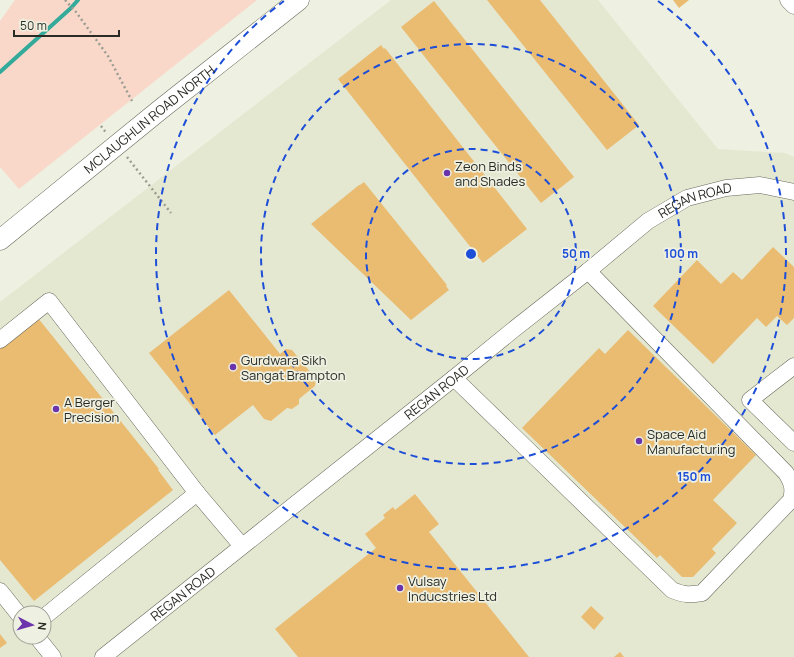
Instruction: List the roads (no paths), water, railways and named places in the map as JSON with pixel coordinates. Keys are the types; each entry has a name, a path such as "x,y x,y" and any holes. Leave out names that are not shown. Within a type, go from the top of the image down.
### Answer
{"main road":[{"name":"MCLAUGHLIN ROAD NORTH","path":"0,240 299,0"}],"street":[{"path":"788,0 794,6"},
{"name":"REGAN ROAD","path":"103,657 588,271 648,221 687,198 726,188 760,185 794,192"},
{"path":"454,378 672,590 681,594 692,595 702,593 791,500 793,492 791,482 786,473 588,271"},
{"path":"0,340 49,301 197,493 242,546"},
{"path":"794,366 750,400 794,442"},
{"path":"52,610 197,493"},
{"path":"0,591 12,606"},
{"path":"43,645 53,657"}],"waterway":[{"path":"0,72 78,0"}],"place":[{"name":"Zeon Binds and Shades","path":"447,173"},
{"name":"Gurdwara Sikh Sangat Brampton","path":"233,367"},
{"name":"A Berger Precision","path":"56,409"},
{"name":"Space Aid Manufacturing","path":"639,441"},
{"name":"Vulsay Inducstries Ltd","path":"400,588"}]}
